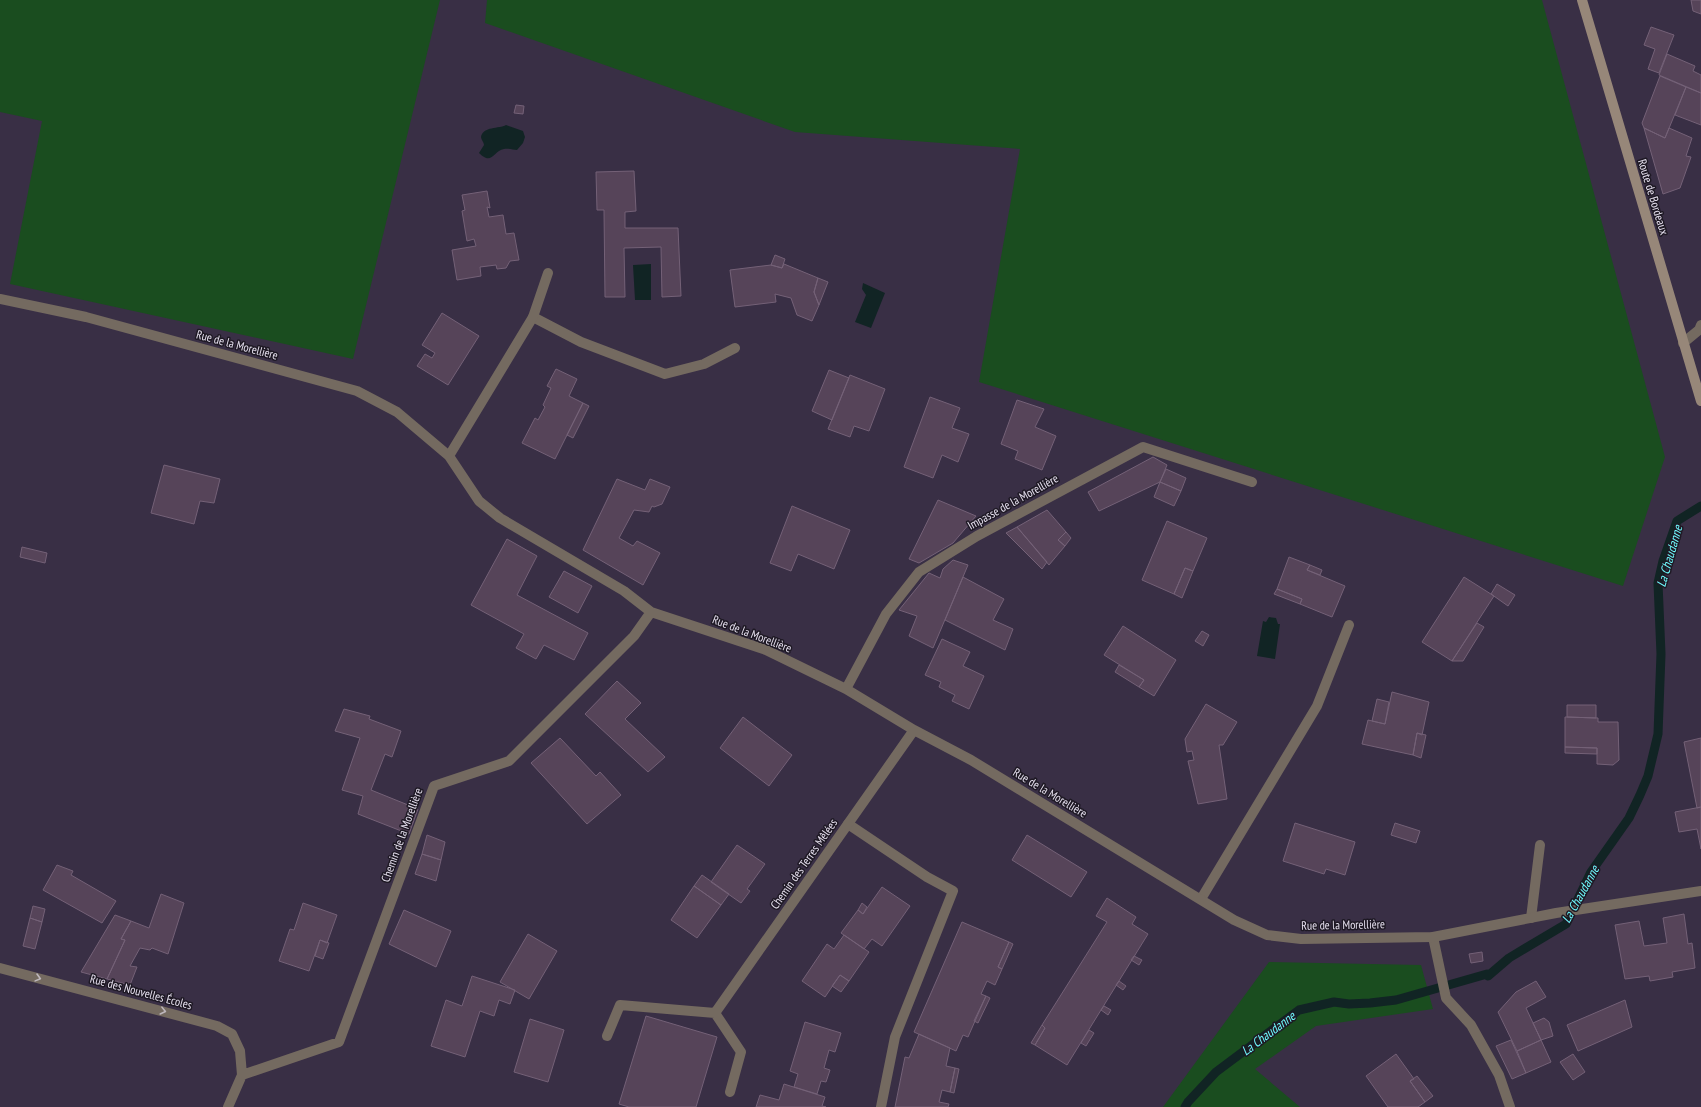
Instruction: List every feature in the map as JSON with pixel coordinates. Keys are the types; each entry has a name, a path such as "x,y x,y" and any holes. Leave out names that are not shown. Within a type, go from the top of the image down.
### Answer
{"main road":[{"name":"Route de Bordeaux","path":"1582,0 1701,401"}],"street":[{"path":"449,456 533,317 548,273"},
{"name":"Rue de la Morellière","path":"0,299 86,317 357,391 398,412 449,456 479,501 500,518 624,591 651,612 766,650 846,689 914,730 971,760 1234,920 1267,936 1301,939 1433,936 1556,913 1701,891"},
{"path":"533,317 581,342 665,374 704,364 735,348"},
{"path":"1683,343 1699,330 1701,325"},
{"name":"Impasse de la Morellière","path":"846,689 886,614 919,572 978,536 1142,447 1252,482"},
{"name":"Chemin de la Morellière","path":"242,1075 339,1042 434,786 509,761 634,636 651,612"},
{"path":"1201,899 1318,706 1349,625"},
{"name":"Chemin des Terres Mêlées","path":"715,1014 914,730"},
{"path":"848,824 927,877 953,891 895,1037 881,1107"},
{"path":"1531,918 1540,846"},
{"path":"1433,936 1446,998 1471,1025 1498,1075 1510,1107"},
{"name":"Rue des Nouvelles Écoles","path":"0,968 217,1026 232,1034 240,1051 242,1075"},
{"path":"607,1036 620,1005 715,1014 741,1052 730,1092"},
{"path":"228,1107 242,1075"}],"green space":[{"path":"0,0 440,0 353,359 10,284 42,121 0,112"},
{"path":"487,0 1542,0 1665,457 1623,586 979,382 1020,149 795,132 485,23"},
{"path":"1269,962 1421,965 1433,1009 1316,1026 1255,1069 1300,1107 1163,1107"}],"shaded area":[{"path":"506,125 523,131 525,137 523,143 517,150 504,149 500,150 490,158 483,157 479,153 484,145 481,138 482,133 488,129"},
{"path":"651,264 651,300 635,300 633,265"},
{"path":"863,283 885,293 871,328 855,322 866,295 862,289"},
{"path":"1269,617 1276,618 1278,624 1280,624 1275,659 1257,656 1263,621 1266,622"}],"building":[{"path":"1691,0 1701,0 1701,14 1693,11"},
{"path":"1651,27 1674,35 1659,73 1648,69 1655,49 1644,45"},
{"path":"1667,54 1695,66 1693,71 1701,75 1701,93 1659,75"},
{"path":"1660,76 1686,87 1665,138 1644,128 1642,123"},
{"path":"1686,87 1701,93 1701,125 1675,115"},
{"path":"516,105 524,106 523,114 514,113"},
{"path":"1644,128 1665,138 1669,128 1692,138 1686,156 1691,157 1680,188 1663,194"},
{"path":"634,171 636,211 625,212 625,228 678,228 681,296 662,297 661,247 624,248 625,297 605,297 604,210 597,210 596,172"},
{"path":"487,191 490,208 487,207 489,217 503,215 506,234 514,233 519,260 510,261 506,268 497,269 496,265 480,267 481,276 457,280 452,250 476,246 474,239 467,241 462,211 465,210 462,195"},
{"path":"775,255 785,259 782,268 771,265"},
{"path":"784,264 818,278 814,292 819,305 812,321 797,315 791,298 775,294 776,302 735,307 730,270 771,265 782,268"},
{"path":"818,278 828,282 819,305 814,292"},
{"path":"442,313 479,336 448,385 417,366 425,354 432,358 435,353 422,345"},
{"path":"556,369 577,379 569,396 583,403 555,459 522,443 535,418 538,420 545,407 543,405 551,388 547,386"},
{"path":"829,370 849,378 832,420 812,411"},
{"path":"850,375 885,389 869,431 854,426 850,437 828,429"},
{"path":"930,397 960,408 952,428 969,434 958,462 942,455 933,478 904,467"},
{"path":"1017,400 1044,409 1035,427 1056,436 1042,470 1015,459 1018,451 1001,444"},
{"path":"583,403 589,406 573,438 567,435"},
{"path":"1153,457 1167,465 1160,482 1099,511 1088,492"},
{"path":"164,465 220,479 214,503 200,501 194,524 151,513"},
{"path":"1166,469 1186,478 1181,491 1160,482"},
{"path":"617,479 645,490 650,479 670,487 662,504 654,507 652,506 649,512 634,510 619,538 633,546 637,541 660,553 643,585 583,550"},
{"path":"1160,482 1181,491 1174,506 1154,497"},
{"path":"938,500 976,516 953,543 919,563 909,559"},
{"path":"792,506 850,530 834,569 798,554 791,571 770,563"},
{"path":"1047,510 1066,532 1058,540 1065,546 1049,565 1017,527"},
{"path":"1167,521 1207,538 1193,571 1185,568 1174,594 1142,580"},
{"path":"1017,527 1047,562 1042,569 1006,533"},
{"path":"1066,532 1071,538 1065,546 1058,540"},
{"path":"507,539 537,556 517,595 588,633 574,660 544,645 536,659 516,648 524,634 471,605"},
{"path":"22,547 47,553 45,563 20,557"},
{"path":"1289,557 1310,565 1307,570 1345,586 1332,617 1300,604 1302,599 1277,589"},
{"path":"953,560 968,565 933,648 909,636 917,616 899,610 929,573 940,578 943,569"},
{"path":"1310,565 1322,570 1320,575 1307,570"},
{"path":"1185,568 1193,571 1182,598 1174,594"},
{"path":"564,571 592,586 578,613 549,597"},
{"path":"963,577 1004,599 993,620 1013,629 1005,650 945,620"},
{"path":"1464,577 1494,596 1452,661 1422,642"},
{"path":"1497,584 1515,595 1508,606 1491,594"},
{"path":"1277,589 1302,599 1300,604 1274,594"},
{"path":"1477,623 1484,627 1463,661 1452,661"},
{"path":"1123,626 1176,660 1154,696 1139,687 1144,680 1104,655"},
{"path":"1202,631 1209,635 1203,646 1195,641"},
{"path":"942,639 970,652 963,666 984,676 969,709 952,701 955,695 939,687 941,682 925,675"},
{"path":"1119,665 1144,680 1139,687 1115,672"},
{"path":"617,681 641,703 625,719 665,757 648,772 585,714"},
{"path":"1392,692 1429,702 1422,735 1417,733 1413,755 1362,744 1368,720 1385,724"},
{"path":"1377,699 1389,702 1385,724 1372,721"},
{"path":"1206,704 1237,722 1223,745 1219,745 1227,799 1198,804 1188,761 1194,760 1192,751 1187,752 1185,739"},
{"path":"1567,705 1596,705 1596,718 1567,717"},
{"path":"344,709 370,716 369,719 401,731 392,757 385,754 371,790 418,809 409,834 358,814 363,796 342,790 360,738 335,731"},
{"path":"743,717 792,755 769,786 720,748"},
{"path":"1565,717 1598,718 1598,722 1618,722 1619,760 1613,765 1597,764 1597,748 1565,747"},
{"path":"1417,733 1426,735 1421,758 1413,755"},
{"path":"560,738 596,776 600,772 621,795 587,824 531,763"},
{"path":"1701,738 1701,807 1697,808 1684,742"},
{"path":"1565,747 1597,748 1597,754 1565,753"},
{"path":"1701,807 1701,849 1697,829 1679,832 1675,812"},
{"path":"1295,823 1355,842 1345,875 1326,869 1324,874 1283,861"},
{"path":"1395,823 1420,831 1416,843 1391,835"},
{"path":"427,835 445,842 441,860 422,854"},
{"path":"1027,835 1087,872 1071,897 1012,860"},
{"path":"737,845 765,864 747,889 750,891 741,903 711,882"},
{"path":"422,854 441,860 436,881 415,874"},
{"path":"57,865 73,871 71,875 116,901 102,923 43,890"},
{"path":"702,875 729,894 721,905 694,886"},
{"path":"694,886 721,905 697,938 671,920"},
{"path":"882,887 910,906 882,946 872,939 864,949 841,933 858,910 863,914"},
{"path":"161,894 184,903 168,954 152,948 150,950 140,948 130,966 137,967 130,985 107,979 125,940 121,939 131,921 149,928"},
{"path":"1107,898 1136,917 1132,924 1148,934 1067,1065 1035,1045 1045,1028 1042,1025 1107,922 1096,916"},
{"path":"303,903 337,915 327,943 320,940 309,971 279,961 290,929 294,930"},
{"path":"862,903 867,907 863,914 858,910"},
{"path":"33,906 45,909 42,922 30,918"},
{"path":"404,910 451,931 436,967 389,944"},
{"path":"1684,914 1688,944 1692,943 1695,968 1672,972 1673,977 1650,981 1649,976 1625,979 1615,925 1639,921 1644,946 1667,943 1663,918"},
{"path":"115,915 131,921 121,939 125,940 107,979 81,972"},
{"path":"30,918 42,922 35,949 23,946"},
{"path":"962,922 1009,942 998,967 1002,969 995,985 987,981 981,994 986,996 968,1037 963,1035 956,1051 914,1032"},
{"path":"528,934 557,951 529,999 500,982"},
{"path":"844,935 869,952 849,981 840,975 825,997 802,981 827,944 834,949"},
{"path":"320,940 329,943 323,959 315,956"},
{"path":"1009,942 1013,944 1002,969 998,967"},
{"path":"1482,952 1483,961 1471,963 1469,954"},
{"path":"1134,956 1142,960 1139,965 1131,960"},
{"path":"840,975 849,981 841,992 832,986"},
{"path":"472,976 515,990 510,1004 499,1000 494,1016 480,1011 465,1057 431,1046 446,1000 462,1006"},
{"path":"1119,981 1126,986 1123,990 1116,985"},
{"path":"1536,981 1546,997 1526,1008 1541,1040 1517,1051 1498,1012 1516,992"},
{"path":"986,996 990,998 978,1023 974,1021"},
{"path":"1625,1000 1632,1027 1578,1051 1567,1025"},
{"path":"1104,1006 1111,1010 1108,1015 1101,1010"},
{"path":"646,1016 717,1037 696,1107 629,1107 619,1104"},
{"path":"1544,1018 1549,1022 1553,1036 1541,1040 1533,1023"},
{"path":"530,1019 564,1030 548,1082 514,1072"},
{"path":"805,1022 841,1033 835,1052 829,1050 824,1068 830,1070 826,1082 821,1081 817,1094 794,1087 798,1074 790,1071"},
{"path":"1042,1025 1045,1028 1035,1045 1031,1043"},
{"path":"1089,1030 1094,1033 1086,1046 1081,1043"},
{"path":"919,1034 950,1048 946,1066 955,1068 950,1092 942,1090 939,1102 949,1104 948,1107 895,1107 905,1057 909,1058"},
{"path":"1511,1040 1526,1073 1512,1079 1496,1046"},
{"path":"1541,1040 1551,1062 1526,1073 1517,1051"},
{"path":"1396,1054 1414,1079 1410,1081 1425,1102 1418,1107 1388,1107 1366,1076"},
{"path":"1573,1054 1585,1072 1573,1080 1560,1062"},
{"path":"955,1068 959,1069 954,1093 950,1092"},
{"path":"1417,1076 1433,1096 1425,1102 1410,1081"},
{"path":"784,1084 825,1097 822,1106 826,1107 756,1107 760,1095 779,1100"}],"waterway":[{"name":"La Chaudanne","path":"1185,1107 1216,1072 1299,1010 1334,1002 1349,1004 1396,1000 1487,974 1488,976 1509,958 1566,924 1591,872 1629,818 1648,776 1658,734 1661,654 1658,583 1663,561 1677,521 1701,506"}]}
